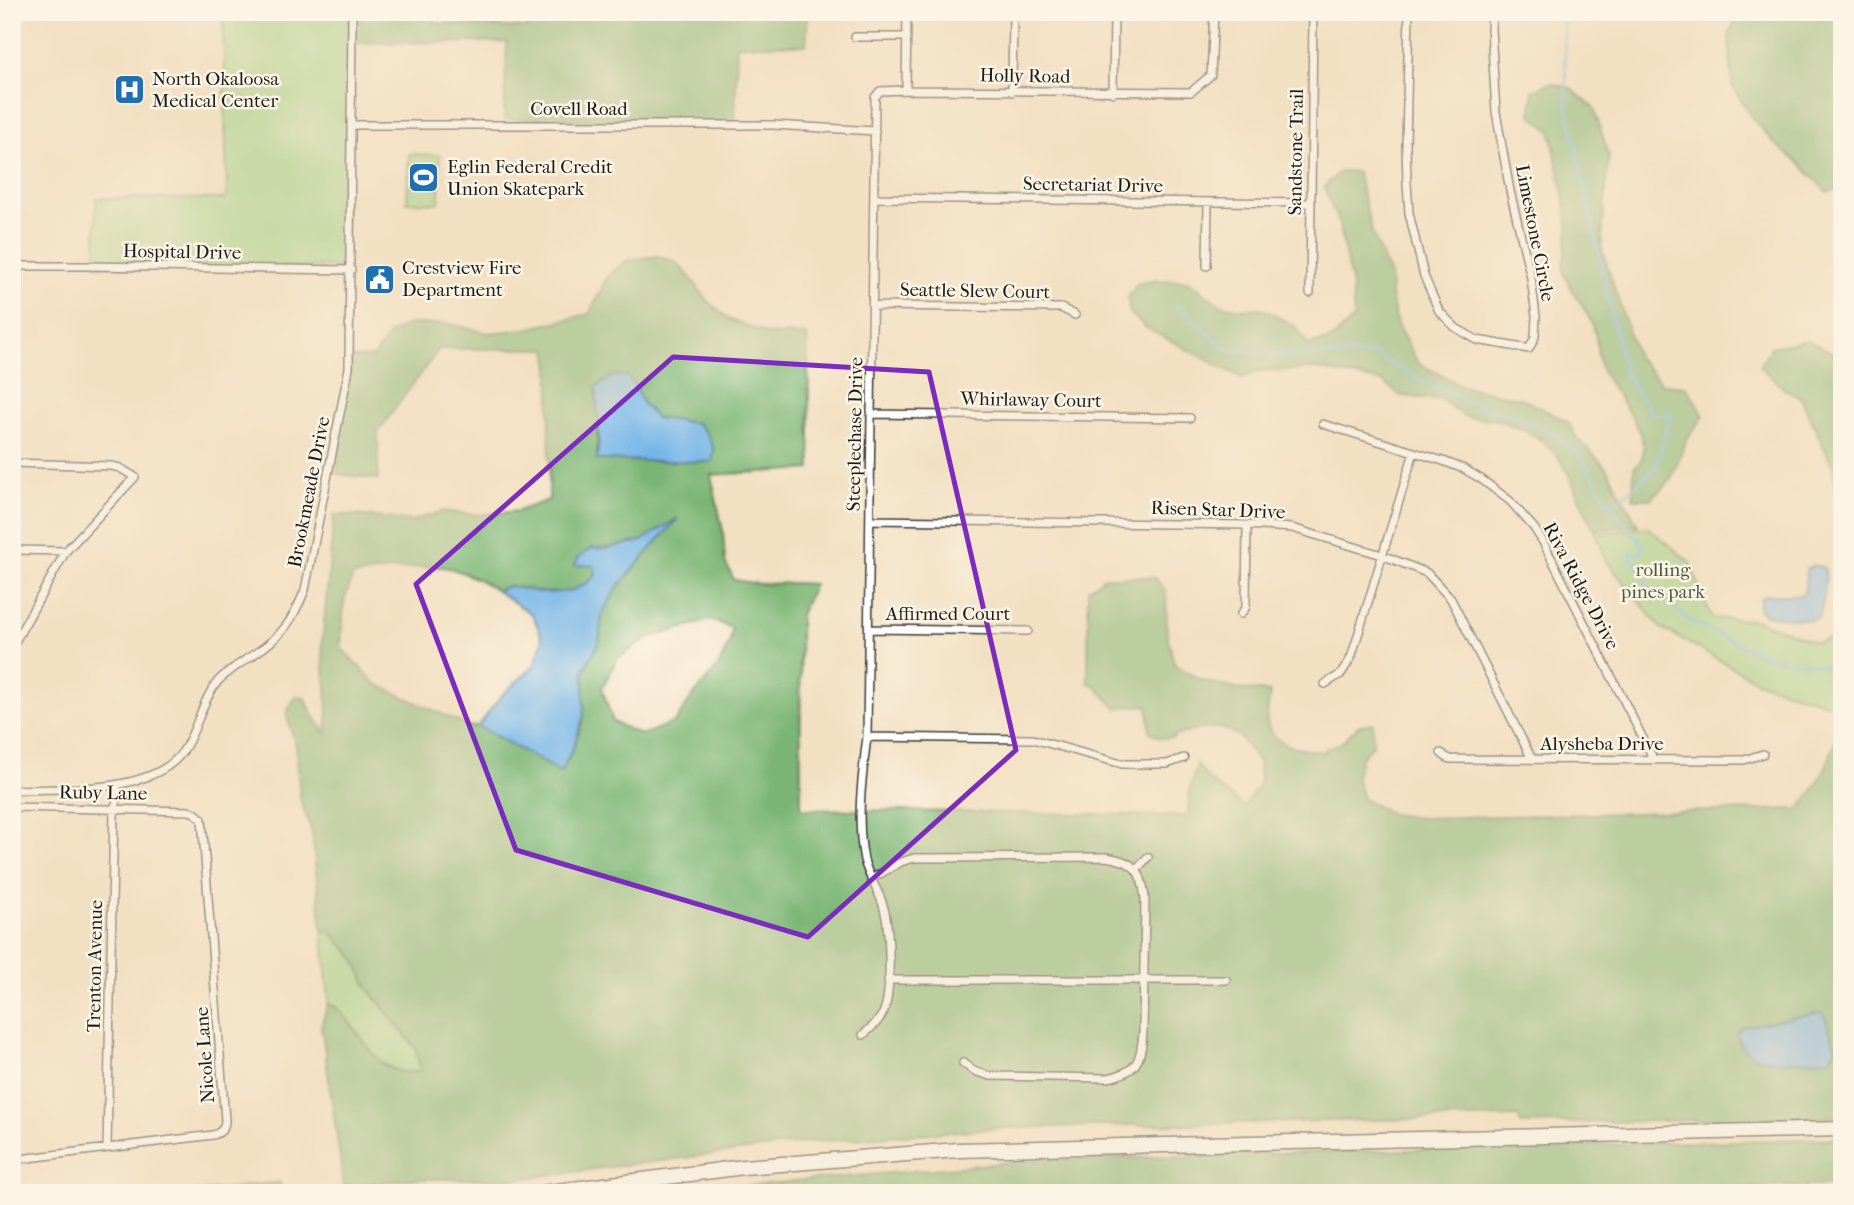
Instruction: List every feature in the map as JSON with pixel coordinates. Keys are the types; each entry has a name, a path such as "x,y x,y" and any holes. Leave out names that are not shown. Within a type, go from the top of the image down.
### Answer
{"highway":[{"path":"542,1193 756,1166 957,1150 1842,1129"}],"street":[{"name":"Brookmeade Drive","path":"12,790 117,785 152,776 170,765 183,751 201,710 219,681 234,667 274,640 286,628 297,610 305,590 349,368 352,12"},
{"path":"906,12 906,90"},
{"path":"1012,92 1013,12"},
{"path":"1113,93 1114,12"},
{"name":"Holly Road","path":"874,131 875,97 880,91 1191,92 1211,75 1214,12"},
{"name":"Sandstone Trail","path":"1310,293 1313,12"},
{"name":"Limestone Circle","path":"1409,12 1406,144 1409,213 1424,276 1439,311 1456,328 1476,340 1529,349 1535,337 1536,316 1531,278 1510,191 1496,112 1492,12"},
{"path":"855,37 906,37"},
{"name":"Covell Road","path":"352,125 759,125 874,131"},
{"name":"Steeplechase Drive","path":"863,1035 877,1023 884,1012 888,980 888,922 883,902 865,862 861,832 862,781 867,737 874,131"},
{"name":"Secretariat Drive","path":"874,198 1311,203"},
{"path":"1207,267 1209,202"},
{"name":"Hospital Drive","path":"12,267 351,270"},
{"name":"Seattle Slew Court","path":"873,306 1061,308 1075,315"},
{"name":"Whirlaway Court","path":"871,414 1190,418"},
{"name":"Riva Ridge Drive","path":"1323,424 1443,461 1481,479 1510,501 1534,528 1549,553 1654,760"},
{"path":"1325,684 1341,674 1351,658 1414,452"},
{"path":"12,463 111,466 135,477 66,551 12,647"},
{"name":"Risen Star Drive","path":"870,520 1247,524 1292,528 1382,555 1427,573 1451,599 1532,759"},
{"path":"1241,614 1246,607 1247,524"},
{"path":"12,550 66,551"},
{"name":"Affirmed Court","path":"869,629 1028,631"},
{"path":"867,737 1032,739 1122,764 1167,764 1184,758"},
{"name":"Alysheba Drive","path":"1441,753 1450,759 1654,760 1744,760 1763,754"},
{"name":"Trenton Avenue","path":"107,1149 114,809 118,798 117,785"},
{"name":"Ruby Lane","path":"12,807 193,811"},
{"name":"Nicole Lane","path":"12,1160 213,1135 218,1134 224,1127 202,819 193,811"},
{"path":"871,879 901,862 914,858 1106,857 1119,859 1137,869 1143,881 1145,898 1141,1051 1133,1068 1122,1075 1108,1078 990,1076 974,1071 963,1063"},
{"path":"1137,869 1148,857"},
{"path":"888,980 1226,980"}],"highlighted area":[{"path":"673,357 929,372 1016,750 808,937 516,850 416,584"}],"green space":[{"path":"223,12 350,12 345,267 96,266 96,198 224,199 227,195"},
{"path":"350,12 435,12 435,23 527,28 528,12 808,12 806,45 737,45 735,123 504,119 507,42 350,43"},
{"path":"1738,12 1842,12 1842,188 1827,192 1799,163 1775,144 1751,117 1732,85 1729,36"},
{"path":"1551,83 1571,88 1594,108 1609,156 1601,247 1637,357 1662,384 1687,387 1704,416 1687,439 1671,479 1651,499 1633,499 1634,467 1642,458 1640,433 1602,371 1591,322 1564,273 1568,225 1551,131 1531,115 1533,90"},
{"name":"Eglin Federal Credit Union Skatepark","path":"409,154 440,155 439,203 407,202"},
{"path":"1340,171 1357,172 1373,235 1390,275 1397,325 1418,363 1462,386 1523,399 1568,422 1577,438 1606,467 1638,525 1597,530 1595,533 1568,473 1556,454 1536,436 1498,420 1466,417 1441,400 1401,396 1383,382 1316,369 1260,371 1242,378 1146,328 1129,312 1128,298 1137,284 1158,280 1188,281 1219,304 1241,309 1261,308 1295,326 1308,345 1332,339 1354,318 1352,287 1339,224 1324,187"},
{"path":"658,256 676,262 707,300 729,319 767,334 807,335 811,469 711,475 723,531 725,562 734,580 759,584 814,584 800,615 801,809 1188,816 1189,792 1197,764 1209,780 1244,806 1260,783 1259,763 1238,735 1221,728 1200,729 1173,738 1160,738 1150,732 1148,705 1116,708 1094,685 1088,683 1088,589 1105,577 1155,577 1166,592 1167,633 1174,664 1201,680 1236,689 1270,692 1267,720 1269,729 1281,741 1298,748 1325,752 1326,748 1340,744 1358,726 1373,723 1373,744 1362,756 1356,776 1363,799 1392,814 1420,818 1799,809 1827,764 1836,738 1839,712 1842,712 1842,1117 1521,1124 1518,1117 1000,1128 811,1142 517,1179 410,1179 344,1187 321,1025 328,1004 341,1012 368,1048 385,1065 407,1072 421,1071 416,1049 368,988 354,957 333,934 322,929 312,833 300,798 296,746 286,714 295,697 305,698 326,733 328,711 322,645 334,515 412,521 443,511 476,515 518,511 549,500 550,367 547,349 439,349 378,432 378,479 337,474 348,358 374,357 390,333 409,324 450,324 489,333 526,329 589,314 608,276 627,260","holes":["596,387 636,388 643,404 656,418 697,423 597,459","675,520 617,588 602,614 599,642 584,670 584,715 573,748 561,772 478,726 470,727 376,684 341,648 344,601 353,576 408,568 442,567 471,576 497,591 514,587 549,593 564,592 584,585 596,575 592,548 604,549 641,541","711,620 732,628 730,642 718,667 675,722 641,735 613,722 602,688 618,658 651,637"]},
{"path":"1842,339 1842,512 1833,467 1801,398 1784,389 1759,366 1771,347 1807,340 1840,356"},
{"name":"rolling pines park","path":"1647,527 1689,561 1712,618 1755,620 1816,642 1842,637 1842,708 1761,683 1661,628 1605,559 1597,534"},
{"path":"1842,531 1842,584 1836,565"},
{"path":"322,929 333,934 354,957 368,988 416,1049 421,1072 401,1074 376,1059 355,1028 336,1007 328,1004"},
{"path":"1842,1138 1842,1185 1604,1193 743,1193 746,1186 1036,1160"},
{"path":"280,1182 281,1193 187,1193"}],"water":[{"path":"613,376 628,376 643,404 656,418 697,423 707,434 714,449 712,462 597,460 599,437 596,387"},
{"path":"678,518 617,588 602,614 599,642 584,670 584,715 573,748 561,772 478,726 501,696 534,666 543,640 533,615 497,591 508,586 545,593 571,591 596,575 594,566 574,565 580,556 592,548 604,549 641,541"},
{"path":"1814,565 1825,568 1825,592 1819,617 1810,620 1764,615 1759,608 1760,598 1766,595 1801,595 1805,591 1806,569"},
{"path":"1821,1012 1836,1049 1829,1059 1774,1061 1761,1058 1749,1053 1741,1045 1737,1033 1743,1027"}],"waterway":[{"path":"1563,12 1567,105 1625,375 1654,415 1672,413 1655,468 1611,507 1643,545 1639,555 1628,552 1650,589 1692,622 1766,657 1842,669"},
{"path":"1176,304 1225,349 1297,357 1372,353 1424,381 1490,411 1537,423 1580,454 1610,506"}],"place":[{"name":"North Okaloosa Medical Center","path":"129,90"},
{"name":"Eglin Federal Credit Union Skatepark","path":"424,178"},
{"name":"Crestview Fire Department","path":"379,279"}]}
